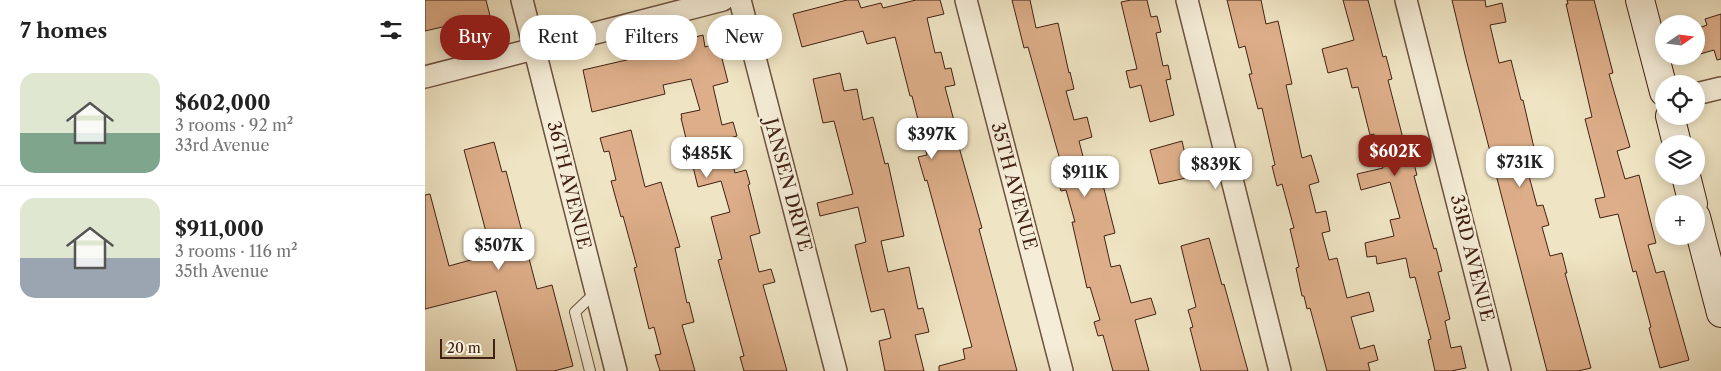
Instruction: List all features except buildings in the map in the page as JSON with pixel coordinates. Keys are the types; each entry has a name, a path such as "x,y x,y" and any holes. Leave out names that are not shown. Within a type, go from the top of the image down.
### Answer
{"main road":[{"path":"1640,0 1660,75"},
{"path":"1704,245 1720,302"}],"street":[{"name":"36TH AVENUE","path":"522,0 526,15"},
{"path":"596,33 723,0"},
{"name":"JANSEN DRIVE","path":"740,0 836,371"},
{"name":"35TH AVENUE","path":"966,0 1062,371"},
{"path":"1187,0 1280,371"},
{"name":"33RD AVENUE","path":"1406,0 1500,371"},
{"path":"425,78 520,53"},
{"name":"36TH AVENUE","path":"538,60 616,371"},
{"path":"1705,92 1721,88"}],"lane":[{"path":"590,371 575,312 596,292"}]}
